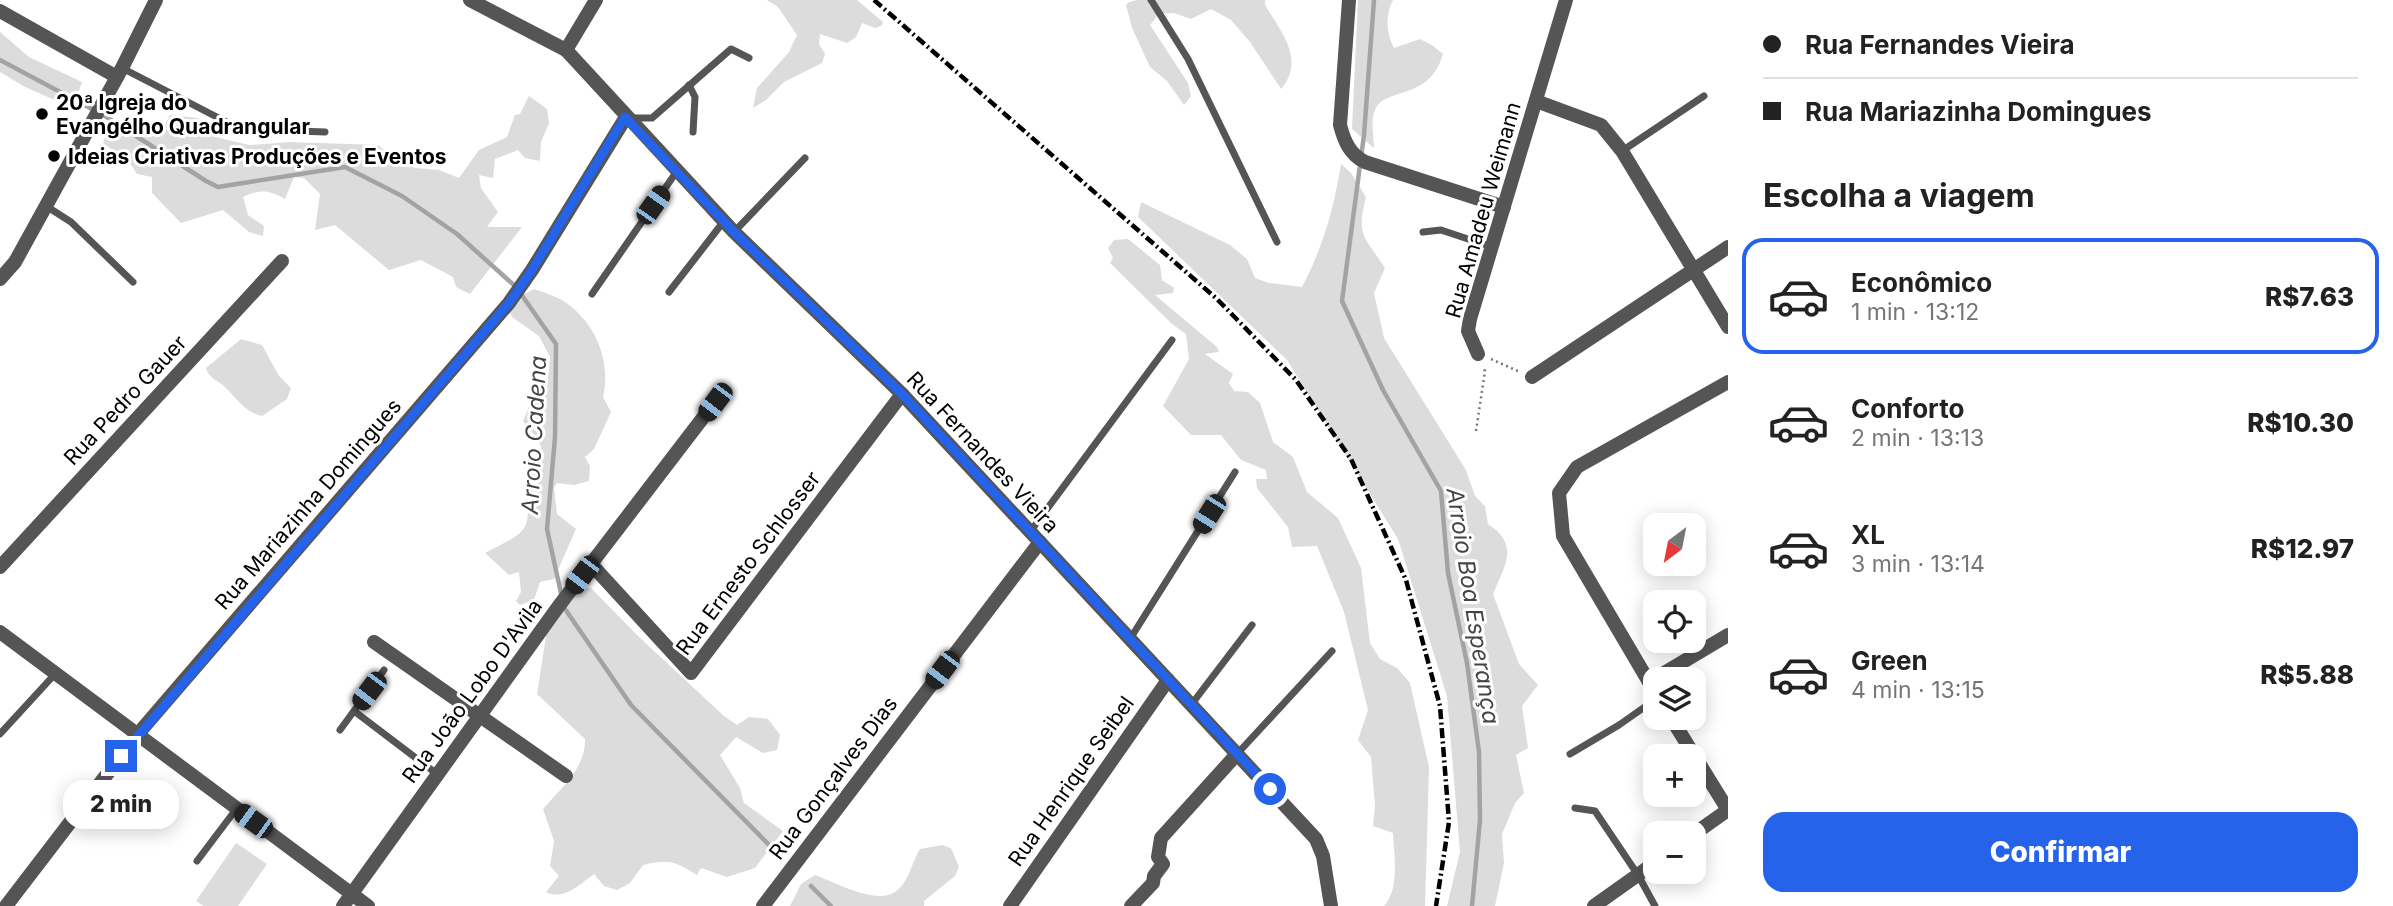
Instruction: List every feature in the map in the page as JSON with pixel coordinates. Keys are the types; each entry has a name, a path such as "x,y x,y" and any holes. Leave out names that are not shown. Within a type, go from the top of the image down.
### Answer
{"street":[{"path":"0,279 15,262 120,73 156,0"},
{"path":"470,0 566,50 596,0"},
{"path":"1349,0 1340,125 1345,143 1361,160 1504,207"},
{"name":"Rua Amadeu Weimann","path":"1478,354 1468,331 1566,0"},
{"path":"0,10 120,73"},
{"name":"Rua Fernandes Vieira","path":"566,50 729,227 902,394 1316,839 1323,856 1331,906"},
{"path":"1536,101 1601,125 1622,151 1728,327"},
{"name":"Rua Mariazinha Domingues","path":"6,906 137,735 509,303 625,117"},
{"path":"1532,377 1728,247"},
{"name":"Rua Pedro Gauer","path":"0,567 282,261"},
{"path":"1643,672 1563,536 1559,494 1577,467 1728,383"},
{"name":"Rua Ernesto Schlosser","path":"591,564 691,673 902,394"},
{"name":"Rua João Lobo D'Avila","path":"347,900 558,607 715,402"},
{"name":"Rua Gonçalves Dias","path":"763,906 1035,537"},
{"path":"0,632 237,808 347,900 368,906"},
{"path":"1681,667 1728,635"},
{"path":"374,642 566,776"},
{"name":"Rua Henrique Seibel","path":"1010,906 1167,680"},
{"path":"1678,730 1728,810 1706,826"},
{"path":"1130,906 1153,883 1154,876 1163,864 1158,857 1161,838 1237,754"},
{"path":"1594,906 1643,871"}],"lane":[{"path":"1151,0 1188,60 1277,242"},
{"path":"625,117 652,118 731,49 749,58"},
{"path":"120,73 240,129 325,132"},
{"path":"689,85 695,97 693,132"},
{"path":"1622,151 1704,96"},
{"path":"669,292 729,227 805,158"},
{"path":"592,294 677,171"},
{"path":"46,206 71,222 133,282"},
{"path":"1423,232 1441,230 1492,247"},
{"path":"1035,537 1172,340"},
{"path":"1130,639 1235,472"},
{"path":"1191,705 1252,625"},
{"path":"1237,754 1332,651"},
{"path":"340,730 384,670"},
{"path":"0,734 55,673"},
{"path":"1570,754 1643,708"},
{"path":"354,711 438,774"},
{"path":"197,861 237,808"},
{"path":"1575,808 1595,811 1638,874 1655,906"}],"path":[{"path":"1478,354 1532,377"},
{"path":"1476,431 1485,371 1478,354"}],"shaded area":[{"path":"767,0 857,0 883,22 875,28 862,23 856,37 847,43 820,34 819,44 825,54 822,63 784,82 766,100 753,108 757,88 789,52 797,35 778,7"},
{"path":"1138,0 1265,0 1265,5 1288,46 1291,67 1288,78 1281,89 1250,42 1231,20 1211,9 1191,19 1174,13 1159,14 1150,25 1188,83 1191,96 1184,105 1167,81 1150,67 1132,28 1126,5"},
{"path":"1358,0 1393,0 1387,24 1394,48 1420,39 1443,54 1428,80 1380,103 1373,119 1374,148 1352,129"},
{"path":"0,32 29,57 82,82 73,108 25,87 0,72"},
{"path":"529,96 547,109 549,123 541,142 540,161 525,158 518,150 495,159 493,178 479,175 481,188 498,212 487,227 522,227 470,294 456,287 453,277 421,260 389,270 335,225 315,230 320,194 304,178 294,177 285,199 264,192 243,197 248,215 264,226 263,236 249,232 223,210 181,223 152,193 152,177 137,174 130,163 103,143 109,126 118,122 133,132 139,122 160,134 170,115 198,118 212,136 249,145 289,142 379,145 397,163 439,170 459,178 479,150 507,137 515,115 520,114"},
{"path":"1341,164 1351,173 1366,197 1362,228 1367,242 1385,268 1374,293 1384,338 1466,470 1475,496 1485,506 1488,524 1504,540 1507,556 1493,594 1519,664 1538,685 1522,706 1528,748 1516,755 1524,793 1515,803 1502,834 1504,863 1495,906 1447,906 1460,852 1447,696 1398,539 1287,360 1138,217 1141,202 1230,245 1247,259 1255,278 1269,283 1302,287 1327,227"},
{"path":"1128,239 1160,265 1162,280 1174,288 1173,293 1155,295 1217,347 1219,352 1205,354 1233,374 1229,383 1234,391 1248,392 1260,403 1273,442 1293,457 1307,492 1338,518 1361,568 1370,643 1380,659 1397,668 1410,683 1429,767 1425,906 1384,906 1394,881 1393,833 1373,826 1375,805 1371,757 1358,740 1368,710 1344,612 1317,546 1292,547 1288,527 1257,488 1256,479 1267,479 1266,470 1241,460 1221,435 1191,435 1163,406 1189,359 1186,334 1172,324 1110,263 1113,258 1108,248 1114,240"},
{"path":"534,289 565,302 579,314 594,334 600,346 605,371 603,397 611,412 594,449 585,457 590,466 589,481 574,485 557,483 554,488 557,514 576,529 554,579 540,582 534,600 520,605 516,601 521,592 519,572 509,575 485,553 512,539 525,527 528,510 526,480 541,456 540,444 523,421 533,397 547,390 550,357 539,336 512,317 510,312 516,298"},
{"path":"241,339 262,345 279,376 291,388 287,399 262,416 246,408 207,372 206,368"},
{"path":"591,588 724,716 737,725 749,717 768,719 780,735 777,750 763,753 736,737 720,755 740,788 744,803 783,831 755,868 727,877 701,868 697,875 677,864 660,862 643,865 630,883 617,890 604,886 594,874 565,893 546,892 559,876 550,866 554,841 543,809 577,768 585,739 537,694 547,630 582,589"},
{"path":"236,843 267,864 238,906 204,906 196,901"},
{"path":"942,845 951,848 959,867 955,876 924,901 924,906 790,906 801,884 815,875 866,894 877,896 895,892 903,884 920,849"}],"waterway":[{"name":"Arroio Boa Esperança","path":"1374,0 1364,135 1342,301 1383,390 1441,491 1448,573 1467,663 1479,752 1480,820 1472,906"},
{"name":"Arroio Cadena","path":"0,60 105,116 218,187 345,167 402,196 457,234 516,287"},
{"name":"Arroio Cadena","path":"521,294 556,344 555,437 547,529 562,598"},
{"name":"Arroio Cadena","path":"563,606 631,705 777,853"},
{"name":"Arroio Cadena","path":"811,886 831,906"}],"railway":[{"path":"874,0 1217,299 1296,380 1351,459 1406,580 1440,706 1449,822 1436,906"}],"place":[{"name":"20ª Igreja do Evangélho Quadrangular","path":"42,114"},
{"name":"Ideias Criativas Produções e Eventos","path":"54,156"}],"route":[{"path":"121,756 154,714 509,303 625,117 734,232 902,394 1270,789"}]}
